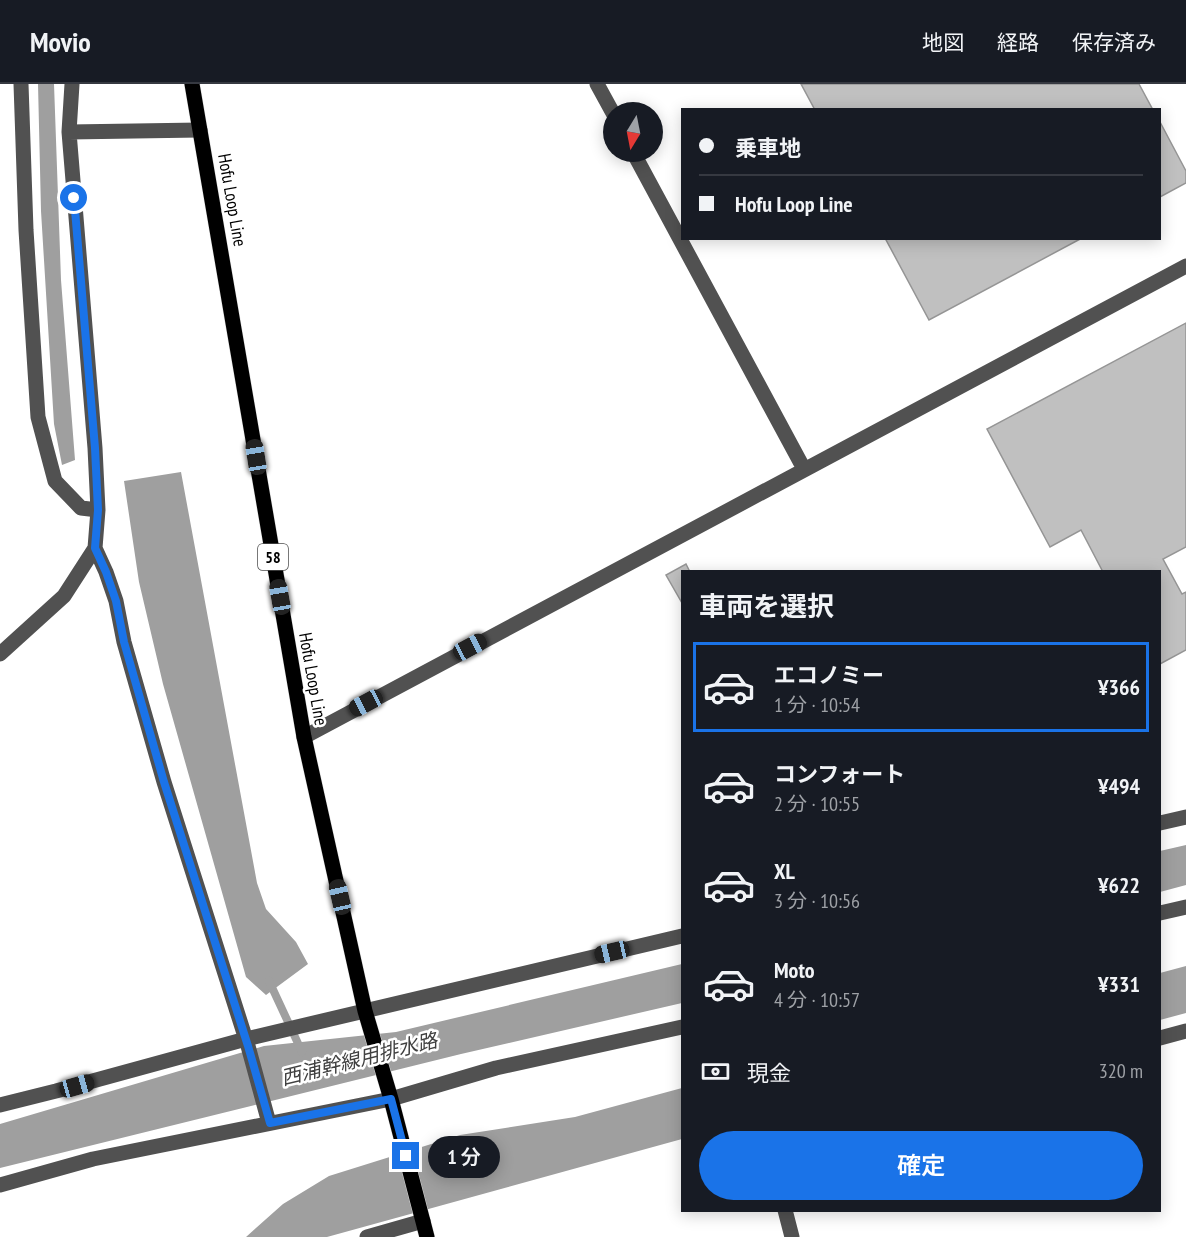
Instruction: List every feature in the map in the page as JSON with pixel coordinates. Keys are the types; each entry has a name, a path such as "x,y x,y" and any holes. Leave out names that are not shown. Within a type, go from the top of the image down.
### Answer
{"main road":[{"name":"Hofu Loop Line","path":"192,84 304,737 365,1011 371,1026 427,1237"}],"street":[{"path":"21,84 26,230 38,417 55,481 81,508 98,510"},
{"path":"0,654 64,596 95,548 98,510 95,448 69,132 72,84"},
{"path":"597,84 607,102"},
{"path":"69,132 200,130"},
{"path":"638,162 804,469"},
{"path":"304,737 1186,266"},
{"path":"95,548 116,601 124,642 164,782 247,1042 270,1123"},
{"path":"1161,823 1186,817"},
{"path":"1161,913 1186,907"},
{"path":"0,1105 365,1011 681,936"},
{"path":"0,1185 93,1159 391,1099 496,1068 681,1028"},
{"path":"1161,1038 1186,1031"},
{"path":"786,1212 792,1237"},
{"path":"367,1237 423,1221"}],"water":[{"path":"38,84 54,84 61,280 75,460 62,465 54,424 41,211"},
{"path":"181,472 257,883 266,909 296,942 308,964 266,995 246,977 163,684 139,582 124,481"},
{"path":"1186,845 1186,885 1161,892 1161,851"},
{"name":"西浦幹線用排水路","path":"681,964 681,1003 461,1054 0,1168 0,1124 264,1046 396,1032"},
{"path":"1186,966 1186,1013 1161,1020 1161,973"},
{"path":"681,1088 681,1139 327,1237 246,1237 283,1204 329,1176 460,1135 575,1117"}],"building":[{"path":"801,84 1139,84 1152,108 814,108"},
{"path":"1161,124 1186,171 1186,183 1161,196"},
{"path":"886,240 1078,240 929,320"},
{"path":"1186,323 1186,547 1163,559 1182,594 1186,592 1186,650 1161,663 1161,570 1102,570 1081,530 1050,547 987,429"},
{"path":"686,564 689,570 681,570 681,601 666,575"}],"waterway":[{"name":"西浦幹線用排水路","path":"269,981 302,1052"}],"route":[{"path":"74,198 95,448 98,510 95,548 116,601 124,642 164,782 248,1046 270,1123 391,1099 406,1156"}]}
